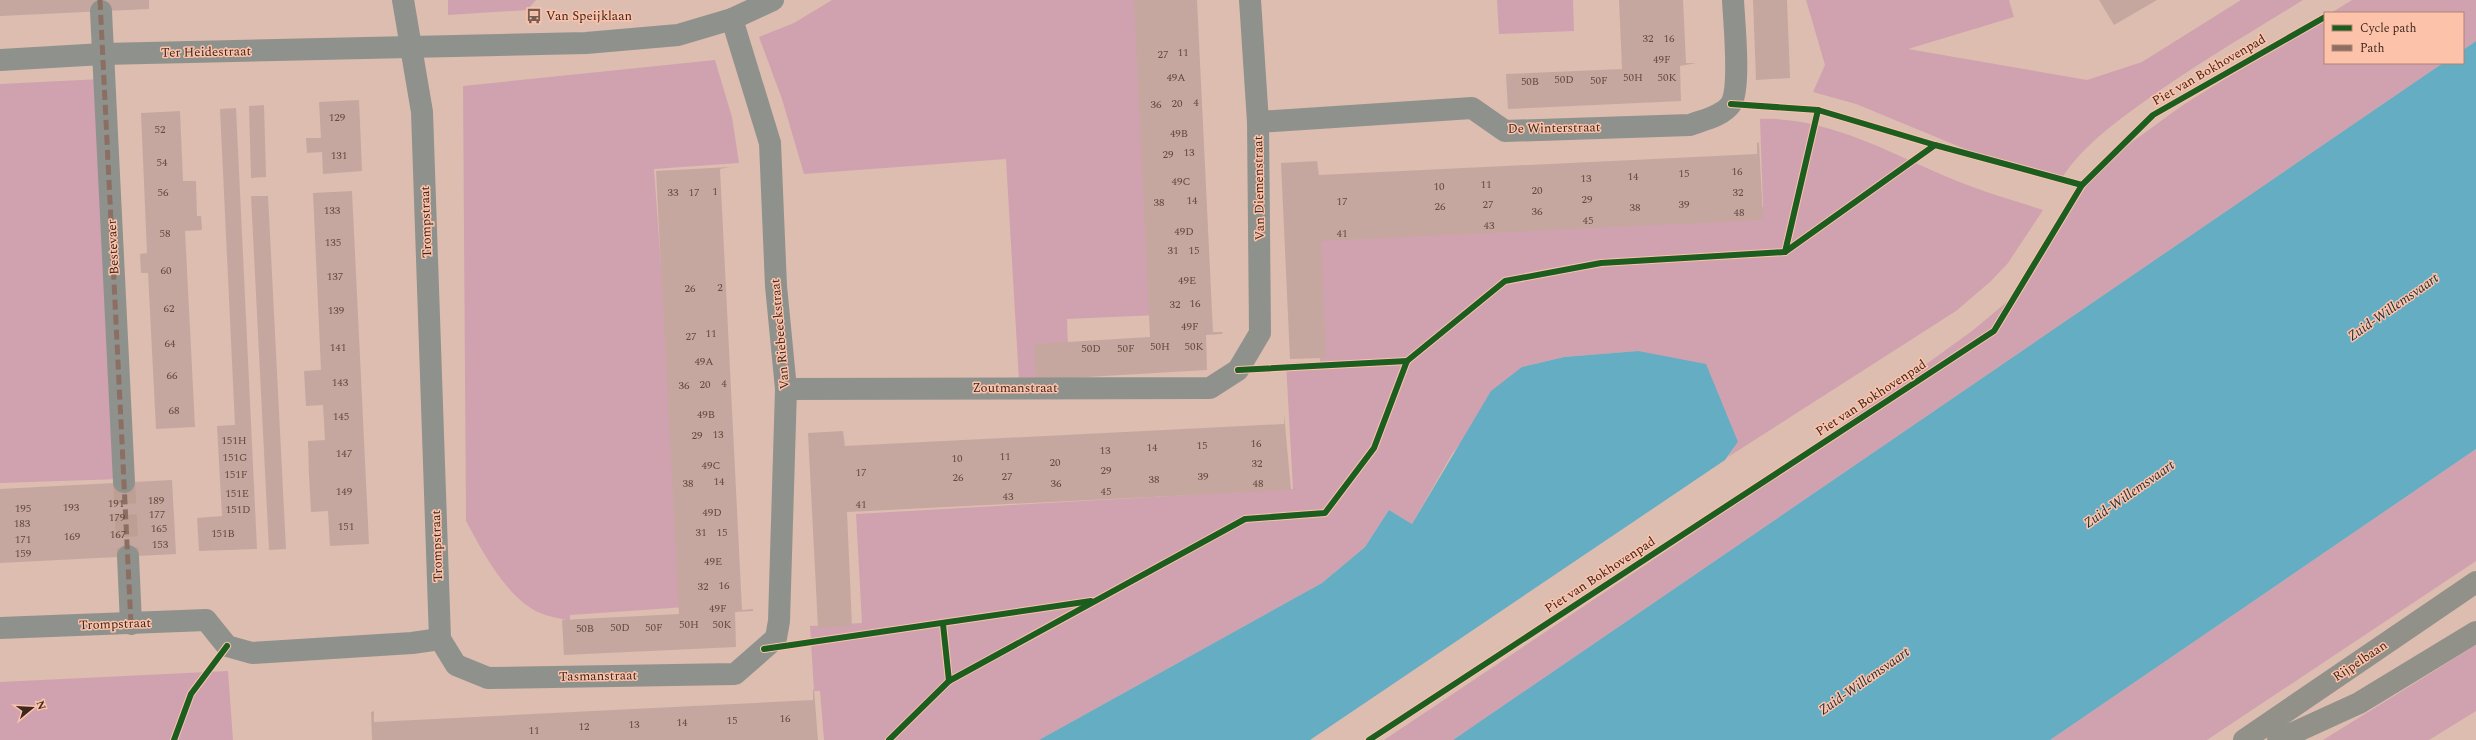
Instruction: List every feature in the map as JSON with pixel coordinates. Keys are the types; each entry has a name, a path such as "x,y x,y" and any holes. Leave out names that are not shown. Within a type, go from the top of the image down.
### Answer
{"main road":[{"name":"Rijpelbaan","path":"2244,740 2476,582"},
{"path":"2278,740 2359,704 2476,632"}],"street":[{"name":"Trompstraat","path":"0,628 206,620 227,646 252,654 412,644 440,639 422,112 403,0"},
{"path":"412,48 537,46 678,35 732,19 773,0"},
{"name":"Van Diemenstraat","path":"1238,370 1260,333 1258,122 1250,0"},
{"name":"De Winterstraat","path":"1258,122 1472,108 1504,131 1690,125 1716,116 1731,104 1736,82 1733,0"},
{"name":"Bestevaer","path":"101,11 124,482"},
{"name":"Van Riebeeckstraat","path":"732,19 770,143 776,286 786,389 779,621 776,638 764,649"},
{"name":"Ter Heidestraat","path":"0,60 103,54 412,48"},
{"name":"Zoutmanstraat","path":"786,389 1210,388 1238,370"},
{"path":"128,556 131,624"},
{"name":"Tasmanstraat","path":"440,639 456,665 488,678 735,674 764,649"}],"shaded area":[{"path":"448,0 536,0 527,10 448,15"},
{"path":"832,0 1144,0 1158,315 1067,319 1069,377 1019,381 1006,159 804,174 782,99 759,37 794,23"},
{"path":"1497,0 1573,0 1574,31 1499,34"},
{"path":"1806,0 2009,0 2014,17 1908,49 2087,80 2142,62 2241,0 2303,0 2199,64 2127,114 2085,149 2060,181 1982,156 1856,104 1813,92 1825,65"},
{"path":"2352,0 2476,0 2476,41 2464,49 2464,12 2333,12"},
{"path":"2324,17 2324,64 2442,64 1453,740 1384,740 1696,531 1972,331 2008,301 2028,279 2090,180 2125,147 2183,105"},
{"path":"715,60 732,117 739,163 654,169 686,607 570,615 570,621 547,616 528,607 507,586 488,560 466,521 463,86"},
{"path":"101,79 120,479 0,483 0,84"},
{"path":"1760,119 1788,120 1841,132 1868,142 1970,186 2043,210 2008,263 1990,282 1956,311 1728,457 1738,442 1638,351 1564,357 1522,367 1452,454 1412,524 1389,510 1365,547 1322,583 1039,740 824,740 820,691 814,691 810,626 862,623 856,514 1293,489 1286,363 1320,362 1318,230 1763,207"},
{"path":"2476,449 2476,561 2207,740 2050,740"},
{"path":"2476,645 2476,711 2429,740 2323,740"},
{"path":"228,671 233,740 0,740 0,682"}],"water":[{"name":"Zuid-Willemsvaart","path":"2476,41 2476,449 2050,740 1453,740 2442,64 2464,64 2464,49"},
{"path":"1638,351 1706,364 1738,442 1725,460 1310,740 1039,740 1322,583 1365,547 1389,510 1412,524 1491,391 1522,367 1564,357"}],"building":[{"path":"0,0 149,0 149,9 0,16"},
{"path":"1134,0 1197,0 1213,332 1223,332 1222,334 1206,335 1207,370 1036,380 1034,344 1150,337"},
{"path":"1619,0 1683,0 1686,63 1696,63 1680,66 1681,101 1508,109 1506,74 1622,69"},
{"path":"1753,0 1787,0 1790,78 1756,80"},
{"path":"2099,0 2157,0 2114,25"},
{"path":"359,100 362,171 323,174 322,152 307,153 306,138 321,138 319,102"},
{"path":"264,105 266,177 251,178 249,106"},
{"path":"236,108 257,549 199,551 197,518 222,516 217,426 235,425 220,109"},
{"path":"180,111 183,181 196,181 197,216 201,216 202,230 185,231 195,427 156,429 148,273 141,273 140,254 147,253 141,113"},
{"path":"1759,142 1763,220 1321,241 1326,358 1290,359 1281,163 1317,161 1319,175 1757,154 1757,143"},
{"path":"730,167 720,169 742,610 753,609 753,611 735,612 736,647 564,655 562,620 679,614 656,171"},
{"path":"352,191 369,544 330,546 328,511 311,512 309,475 308,441 325,440 323,405 306,406 304,371 321,370 313,193"},
{"path":"251,196 268,196 286,549 269,550"},
{"path":"1284,414 1291,490 847,512 852,626 818,628 808,433 843,431 845,446 1284,424"},
{"path":"172,480 176,554 0,563 0,489"},
{"path":"814,689 818,740 372,740 371,712 374,711 374,722 813,700"}],"tunnel":[{"path":"124,482 128,556"}],"marked path":[{"path":"100,0 131,624"}],"cycle path":[{"name":"Piet van Bokhovenpad","path":"1369,740 1994,331 2082,185 2153,115 2324,18"},
{"path":"1731,104 1818,110 1935,145"},
{"path":"1785,252 1818,110"},
{"path":"889,740 949,681 1245,519 1325,513 1374,448 1407,361 1505,281 1601,263 1785,252 1935,145 2082,185"},
{"path":"1238,370 1407,361"},
{"path":"764,649 1091,601"},
{"path":"943,624 949,681"},
{"path":"174,740 191,694 227,646"}],"place":[{"name":"Van Speijklaan","path":"534,16"}]}
